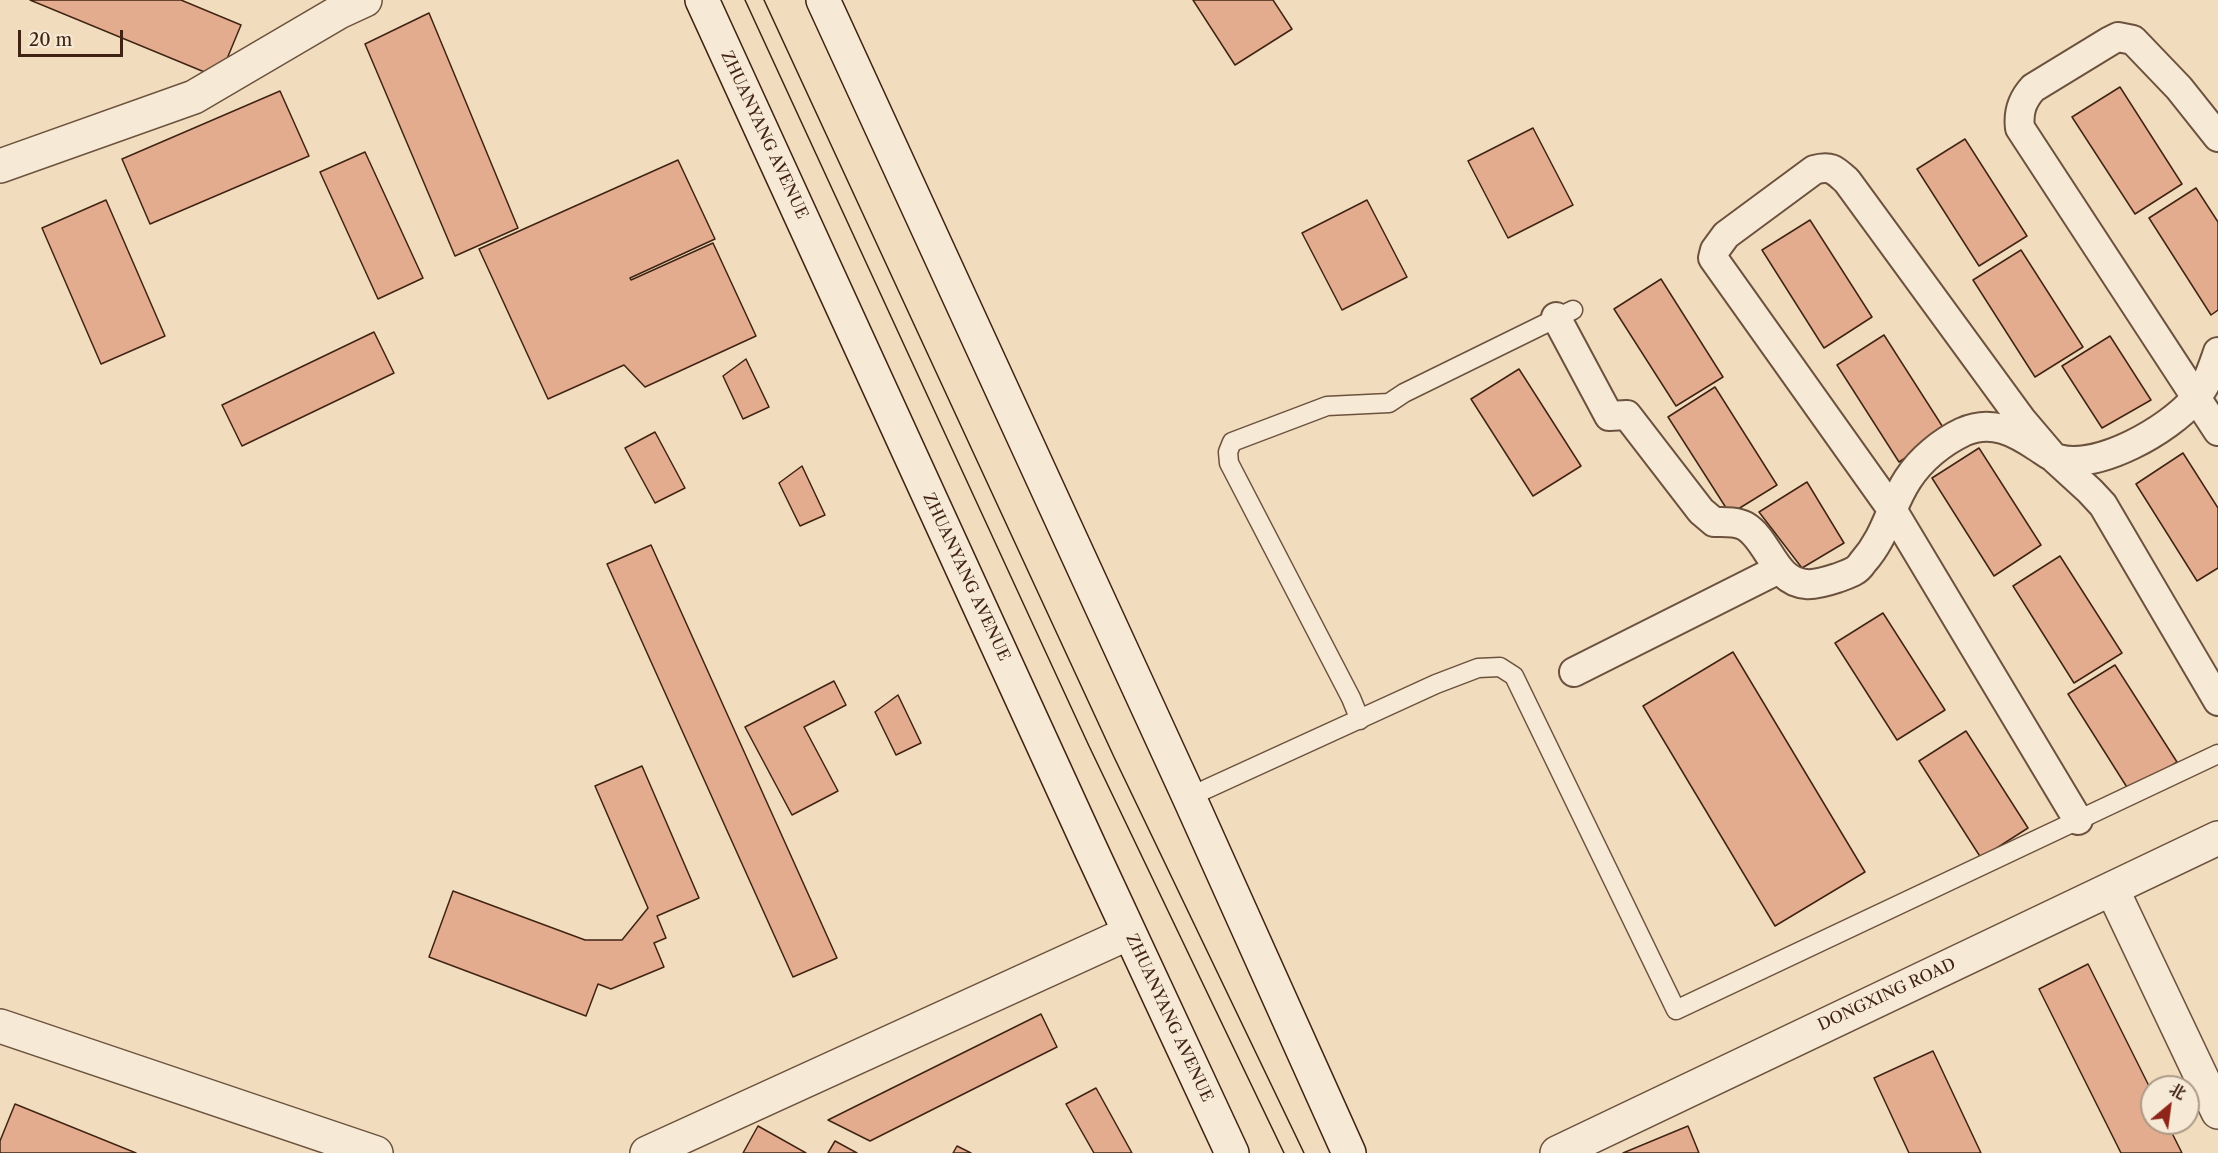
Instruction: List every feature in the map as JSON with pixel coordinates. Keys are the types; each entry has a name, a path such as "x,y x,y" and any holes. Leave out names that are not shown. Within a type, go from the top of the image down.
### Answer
{"main road":[{"name":"ZHUANYANG AVENUE","path":"702,0 1232,1153"},
{"path":"823,0 1189,797 1349,1153"},
{"path":"0,166 194,97 338,4"},
{"name":"DONGXING ROAD","path":"1557,1153 2218,838"},
{"path":"2112,889 2218,1112"},
{"path":"647,1153 1129,933"},
{"path":"0,1026 376,1153"}],"street":[{"path":"2218,137 2179,88 2133,40 2125,37 2118,37 2110,41 2033,88 2026,95 2019,116 2020,128 2218,431"},
{"path":"2078,820 1893,511 1713,258 1715,250 1726,235 1814,170 1824,167 1835,171 1847,181 2014,410 2055,459 2090,490 2103,506 2218,701"},
{"path":"1564,314 1609,416 1627,415 1701,511 1714,522 1731,522 1745,526 1779,569 1793,580 1806,584 1831,580 1856,571 1876,546 1907,480 1919,465 1941,446 1965,432 1980,428 2003,427 2055,459 2074,462 2090,460 2119,450 2161,429 2196,397 2208,381 2218,352"},
{"path":"1574,672 1779,569"}],"lane":[{"path":"1360,720 1346,688 1229,463 1228,452 1232,442 1327,406 1389,403 1404,393 1564,314"},
{"path":"1189,797 1436,684 1478,668 1500,667 1514,676 1676,1010 2218,754"}],"building":[{"path":"30,0 181,0 241,25 219,78"},
{"path":"1193,0 1273,0 1292,29 1235,65"},
{"path":"429,13 518,228 455,256 365,44"},
{"path":"2120,87 2182,184 2135,214 2072,117"},
{"path":"280,91 309,156 150,224 122,159"},
{"path":"1533,128 1573,205 1508,238 1468,161"},
{"path":"1965,139 2027,236 1979,266 1917,169"},
{"path":"365,152 423,278 378,299 320,172"},
{"path":"678,160 715,239 630,278 631,280 713,243 756,336 645,387 624,365 548,399 479,249"},
{"path":"2196,188 2218,222 2218,310 2211,315 2149,218"},
{"path":"106,200 165,336 101,364 42,228"},
{"path":"1367,200 1407,277 1342,310 1302,233"},
{"path":"1810,220 1872,317 1824,348 1762,250"},
{"path":"2021,250 2083,347 2035,377 1973,280"},
{"path":"1661,279 1723,377 1676,406 1614,309"},
{"path":"374,332 394,373 242,446 222,405"},
{"path":"1884,335 1946,432 1899,462 1837,365"},
{"path":"2110,336 2151,400 2102,428 2062,366"},
{"path":"746,359 769,407 743,419 723,376"},
{"path":"1519,369 1581,466 1533,496 1471,399"},
{"path":"1715,387 1777,485 1730,514 1668,417"},
{"path":"655,432 685,488 655,503 625,448"},
{"path":"1979,448 2041,545 1994,576 1932,478"},
{"path":"2183,453 2218,508 2218,568 2197,581 2136,484"},
{"path":"802,466 825,515 800,526 779,483"},
{"path":"1807,482 1844,543 1802,568 1759,512"},
{"path":"651,545 837,958 793,977 607,564"},
{"path":"2060,556 2122,653 2074,683 2013,586"},
{"path":"1883,613 1945,710 1897,740 1835,643"},
{"path":"1733,652 1865,872 1775,926 1643,706"},
{"path":"2115,665 2177,762 2130,792 2068,694"},
{"path":"834,681 846,705 804,727 838,791 792,815 745,727"},
{"path":"898,695 921,743 896,755 875,712"},
{"path":"1966,731 2028,828 1981,858 1919,761"},
{"path":"642,766 699,898 657,916 666,938 654,943 664,967 611,989 598,984 586,1016 429,957 453,891 585,940 622,940 648,908 595,786"},
{"path":"2088,964 2144,1075 2140,1075 2140,1135 2173,1135 2182,1153 2121,1153 2039,989"},
{"path":"1041,1014 1057,1047 870,1141 828,1120"},
{"path":"1933,1051 1981,1153 1909,1153 1874,1078"},
{"path":"1096,1088 1132,1153 1094,1153 1066,1104"},
{"path":"15,1104 136,1153 0,1153 0,1141"},
{"path":"758,1126 806,1153 743,1153"},
{"path":"1688,1126 1699,1153 1623,1153"},
{"path":"835,1141 857,1153 828,1153"},
{"path":"957,1146 971,1153 953,1153"}],"tram line":[{"path":"745,0 1089,746 1284,1153"},
{"path":"764,0 1114,757 1304,1153"}]}
